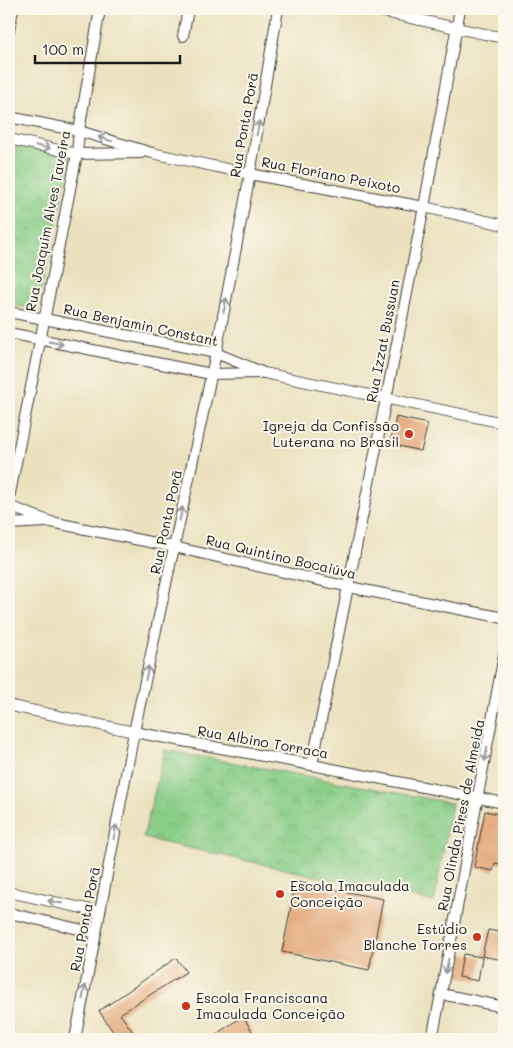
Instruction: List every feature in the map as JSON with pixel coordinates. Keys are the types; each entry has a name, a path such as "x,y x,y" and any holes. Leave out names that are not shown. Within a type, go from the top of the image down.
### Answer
{"street":[{"path":"9,31 13,9"},
{"name":"Rua Joaquim Alves Taveira","path":"9,498 43,318 77,154 79,131 100,9"},
{"path":"183,36 188,9"},
{"name":"Rua Ponta Porã","path":"75,1039 134,732 216,353 250,174 278,9"},
{"path":"371,9 504,38"},
{"name":"Rua Izzat Bussuan","path":"312,765 424,206 460,9"},
{"name":"Rua Floriano Peixoto","path":"9,117 79,131 152,153 250,174 424,206 504,225"},
{"name":"Rua Floriano Peixoto","path":"9,139 77,154 152,153"},
{"name":"Rua Benjamin Constant","path":"9,312 216,353 264,373 504,423"},
{"name":"Rua Benjamin Constant","path":"9,333 211,374 264,373"},
{"name":"Rua Quintino Bocaiúva","path":"9,506 51,522 174,547 348,587 504,618"},
{"name":"Rua Quintino Bocaiúva","path":"9,524 51,522"},
{"name":"Rua Olinda Pires de Almeida","path":"432,1039 504,655"},
{"name":"Rua Albino Torraca","path":"11,707 504,803"},
{"path":"9,892 100,912"},
{"path":"9,913 96,933"},
{"path":"441,994 504,1007"}],"green space":[{"path":"9,143 71,157 37,310 9,304"},
{"path":"165,750 452,803 434,902 143,838"}],"building":[{"name":"Igreja da Confissão Luterana no Brasil","path":"396,417 428,424 421,451 390,444"},
{"path":"485,811 504,815 500,839 504,840 504,865 495,863 493,871 474,867"},
{"path":"296,882 383,899 369,970 282,952"},
{"path":"488,930 504,933 504,960 482,956"},
{"path":"463,954 482,957 478,981 459,977"},
{"path":"176,958 186,972 120,1014 138,1039 118,1039 99,1011"},
{"path":"243,1016 253,1033 243,1039 209,1039"}],"place":[{"name":"Igreja da Confissão Luterana no Brasil","path":"409,434"},
{"name":"Escola Imaculada Conceição","path":"280,894"},
{"name":"Estúdio Blanche Torres","path":"477,937"},
{"name":"Escola Franciscana Imaculada Conceição","path":"186,1006"}]}
